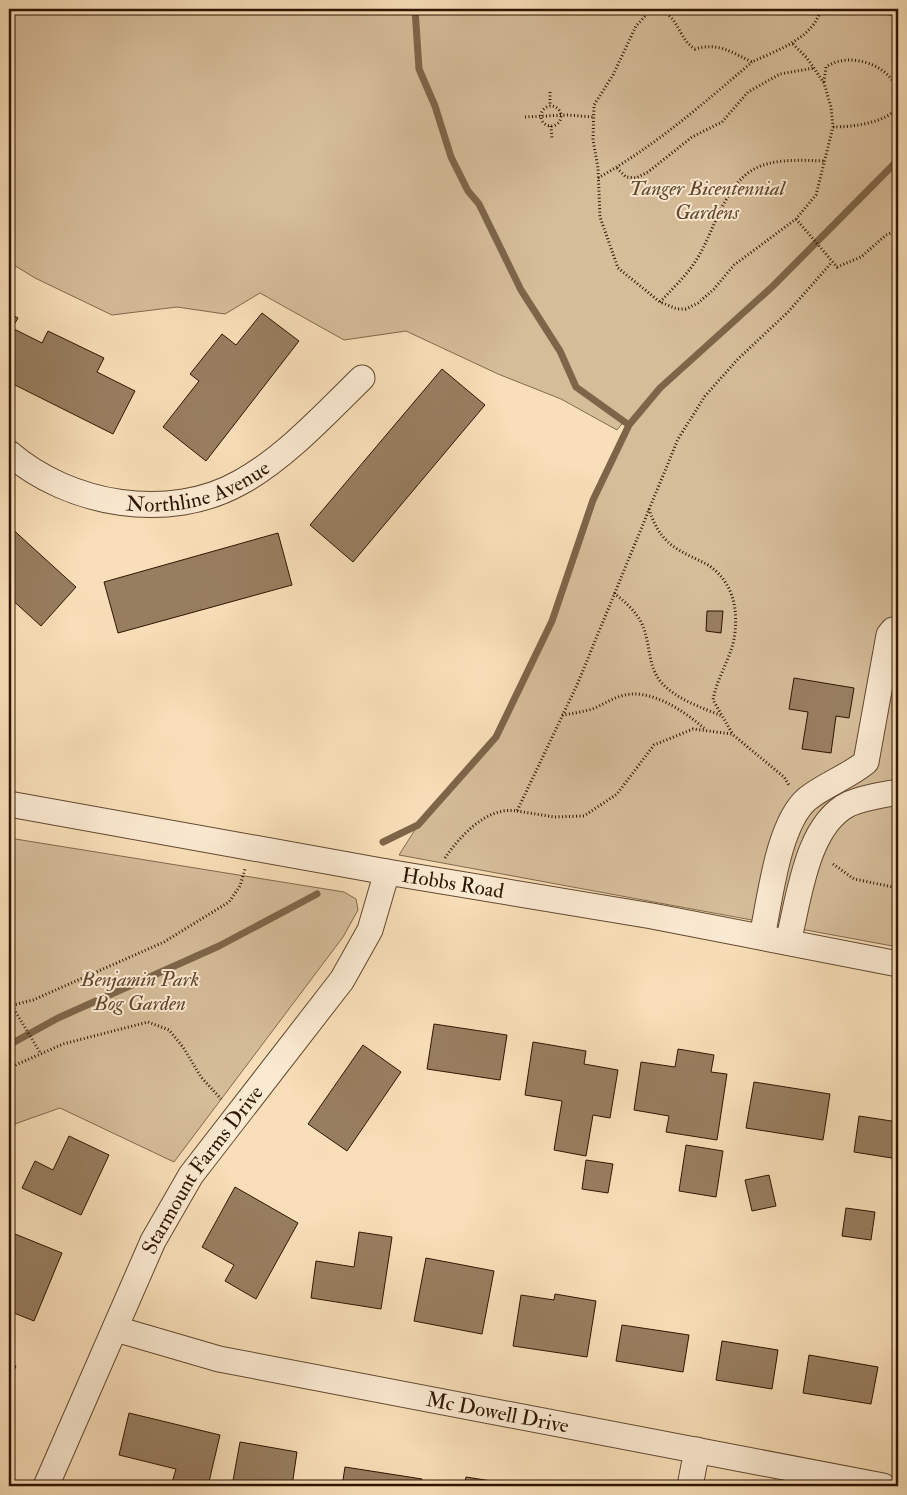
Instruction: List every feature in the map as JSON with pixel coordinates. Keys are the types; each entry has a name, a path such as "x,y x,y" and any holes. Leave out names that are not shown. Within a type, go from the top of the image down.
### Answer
{"street":[{"name":"Northline Avenue","path":"9,453 45,478 95,498 135,504 176,502 202,497 240,483 277,456 362,378"},
{"path":"762,937 784,836 802,805 808,798 850,775 866,762 889,635 893,630 898,629"},
{"path":"788,942 811,851 831,817 848,805 898,792"},
{"name":"Hobbs Road","path":"9,804 387,872 652,916 898,964"},
{"name":"Starmount Farms Drive","path":"46,1486 158,1233 191,1175 342,980 370,930 387,872"},
{"name":"Mc Dowell Drive","path":"116,1329 219,1359 883,1486"},
{"path":"690,1486 697,1450"}],"path":[{"path":"598,178 617,168 672,130 752,62 793,44 807,29 821,9"},
{"path":"752,62 723,48 709,45 695,49 688,45 672,17 662,11 649,12 636,26 613,75 594,104 593,140 598,178 600,217 618,268 660,302 677,309 686,309 698,303 714,289 734,265 796,218 816,195 833,127 831,107 824,83 814,68 793,44"},
{"path":"824,83 826,68 835,61 850,60 878,67 892,78 898,91"},
{"path":"617,168 626,177 636,178 648,172 692,137 722,122 748,92 780,74 814,68"},
{"path":"550,92 550,106"},
{"path":"550,106 559,109 562,115 558,124 551,126 545,125 541,116 543,110 550,106"},
{"path":"833,127 847,127 867,123 894,113 898,107"},
{"path":"525,117 562,115 593,117"},
{"path":"551,126 552,139"},
{"path":"660,302 693,265 732,188 743,175 766,163 786,160 824,162"},
{"path":"796,218 837,267 861,257 886,235 898,230"},
{"path":"517,811 562,716 678,439 706,396 738,359 788,312 832,262"},
{"path":"649,509 655,526 666,540 722,577 733,594 735,634 728,658 715,686 713,700 732,734 784,777 802,805"},
{"path":"614,593 632,608 642,623 649,656 662,684 680,696 722,717"},
{"path":"562,716 590,710 622,695 641,694 654,696 693,719 705,730"},
{"path":"430,879 456,843 477,822 507,809 554,817 584,816 617,794 654,745 693,729 732,734"},
{"path":"820,834 834,866 854,879 898,888"},
{"path":"41,1054 10,1006 33,1000 164,942 229,902 240,886 249,846"},
{"path":"9,1068 63,1044 148,1022 169,1030 183,1047 202,1078 238,1114"}],"green space":[{"name":"Tanger Bicentennial Gardens","path":"9,9 863,9 898,17 898,947 399,855 418,825 496,737 552,621 593,500 629,425 625,420 617,430 561,399 498,374 406,331 344,340 260,293 225,314 177,307 112,315 35,278 9,262"},
{"name":"Benjamin Park Bog Garden","path":"9,838 344,892 356,899 358,910 343,937 174,1162 60,1108 9,1126"}],"building":[{"path":"9,313 18,318 12,328 42,343 48,331 104,358 97,372 135,391 113,434 9,382"},
{"path":"262,313 299,341 206,461 163,427 199,381 190,374 222,334 236,345"},
{"path":"442,369 485,405 353,562 310,525"},
{"path":"9,526 76,587 41,626 9,597"},
{"path":"278,533 292,585 118,633 104,582"},
{"path":"707,611 723,611 721,633 706,631"},
{"path":"794,678 854,688 849,718 836,716 831,753 802,749 808,712 789,709"},
{"path":"434,1024 507,1035 500,1080 427,1069"},
{"path":"533,1042 586,1051 584,1064 618,1070 610,1118 593,1115 586,1156 554,1150 562,1101 525,1095"},
{"path":"363,1045 401,1072 347,1151 308,1124"},
{"path":"678,1049 714,1055 711,1072 727,1074 717,1140 666,1132 669,1116 634,1110 641,1062 675,1067"},
{"path":"754,1082 830,1094 823,1140 746,1128"},
{"path":"859,1116 898,1122 898,1159 854,1152"},
{"path":"69,1136 109,1155 81,1215 22,1188 35,1161 53,1170"},
{"path":"686,1145 723,1151 716,1197 679,1191"},
{"path":"586,1160 613,1164 608,1193 582,1189"},
{"path":"769,1175 776,1206 752,1211 745,1180"},
{"path":"235,1187 298,1223 256,1299 225,1281 234,1265 202,1247"},
{"path":"846,1208 875,1212 871,1240 842,1236"},
{"path":"359,1232 392,1237 381,1309 311,1298 316,1261 354,1267"},
{"path":"15,1234 62,1253 34,1321 9,1311 9,1248"},
{"path":"426,1258 494,1271 482,1334 414,1321"},
{"path":"555,1294 596,1301 587,1357 513,1346 521,1295 554,1300"},
{"path":"622,1325 689,1335 683,1372 616,1361"},
{"path":"722,1341 778,1350 772,1389 716,1380"},
{"path":"809,1355 878,1367 871,1404 803,1393"},
{"path":"9,1363 16,1366 9,1382"},
{"path":"898,1384 898,1408 893,1407"},
{"path":"129,1413 220,1435 208,1486 171,1486 176,1469 119,1455"},
{"path":"240,1442 297,1452 292,1486 232,1486"},
{"path":"345,1467 422,1479 421,1486 342,1486"},
{"path":"466,1477 523,1486 464,1486"}],"waterway":[{"path":"415,9 419,69 435,106 451,157 468,191 479,204 521,290 560,351 576,387 629,425"},
{"path":"383,842 418,825 496,737 552,621 593,500 629,425 660,388 773,286 898,160"},
{"path":"9,1045 58,1018 219,946 317,894"}]}
